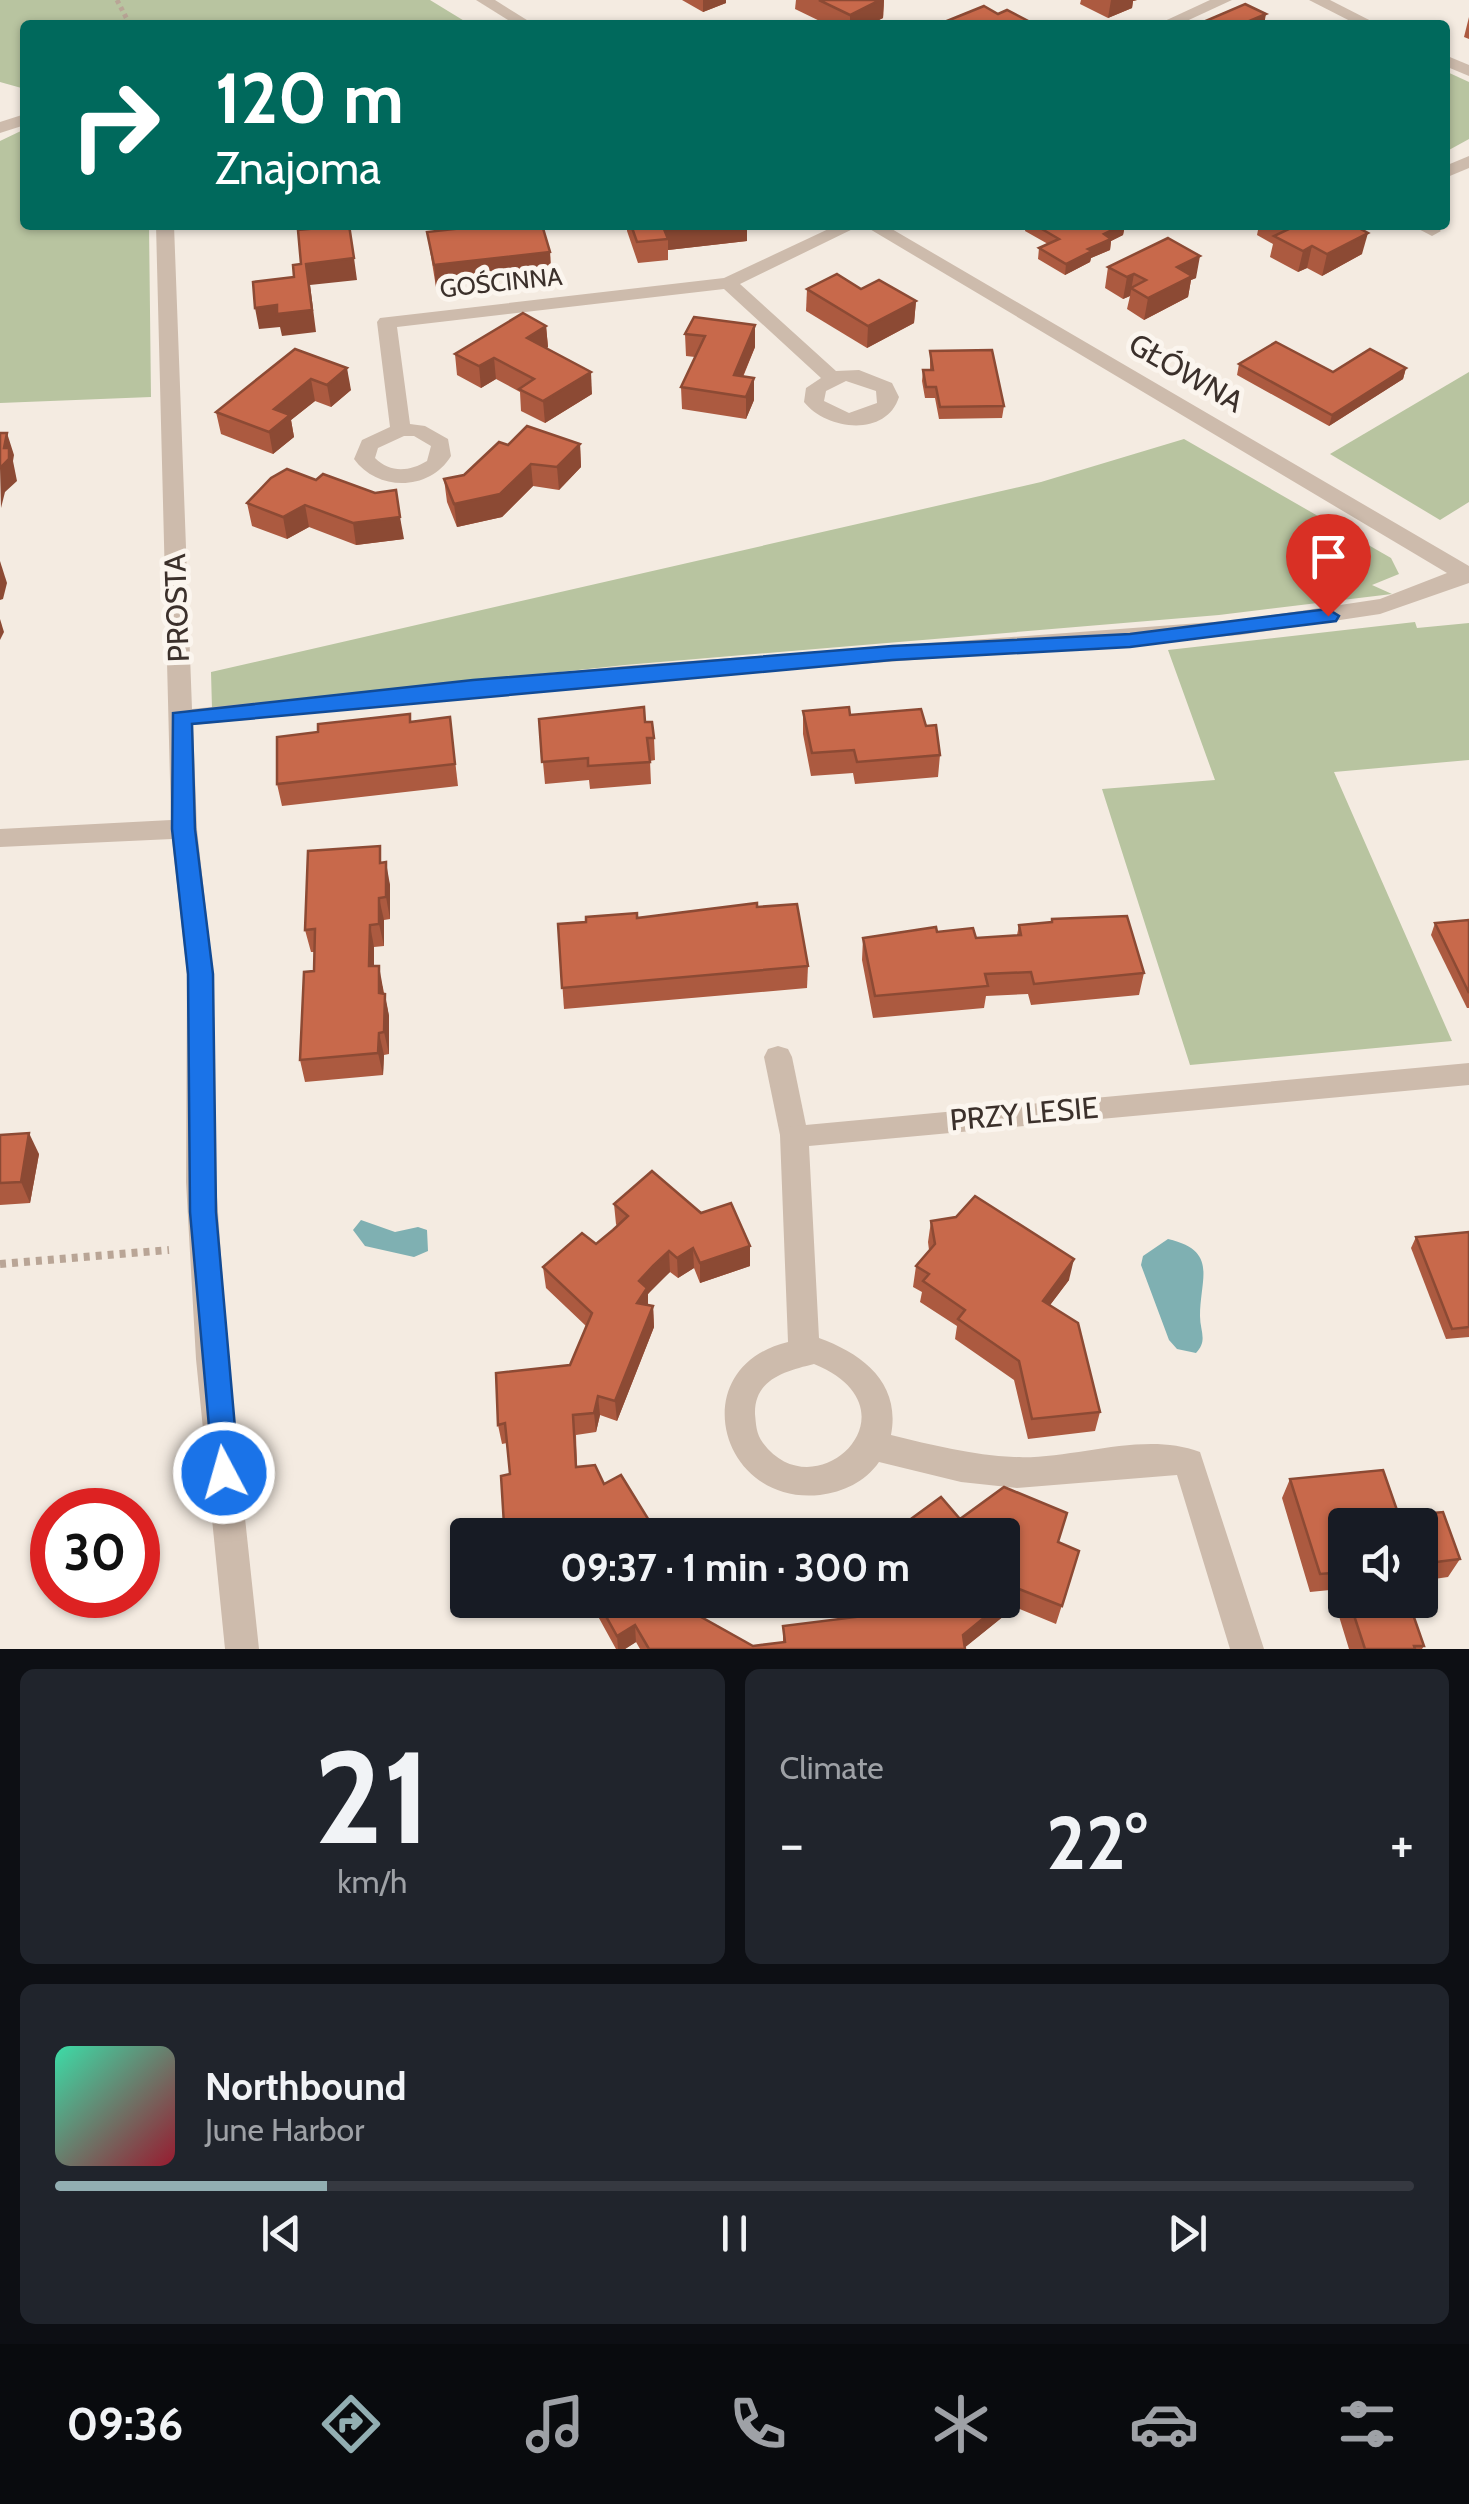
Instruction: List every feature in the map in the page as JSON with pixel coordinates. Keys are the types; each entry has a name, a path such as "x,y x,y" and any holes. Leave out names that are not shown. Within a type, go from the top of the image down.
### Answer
{"street":[{"path":"484,0 518,20"},
{"path":"1176,20 1224,0"},
{"path":"1317,0 1360,20"},
{"name":"PROSTA","path":"165,230 184,829 200,974 205,1242 212,1359 242,1649"},
{"name":"GOŚCINNA","path":"401,430 388,322 728,284 841,230"},
{"name":"GŁÓWNA","path":"880,230 1466,575"},
{"path":"728,284 832,378"},
{"path":"180,718 511,684 1250,628 1404,602 1466,575"},
{"path":"0,838 184,829"},
{"path":"778,1056 794,1135 804,1351"},
{"name":"PRZY LESIE","path":"794,1135 1469,1074"},
{"path":"804,1351 838,1357 859,1370 873,1390 879,1413 872,1445 845,1473 821,1481 785,1477 755,1459 742,1440 737,1418 740,1395 750,1376 768,1360 804,1351"},
{"path":"872,1445 961,1468 1018,1473 1174,1458 1189,1463 1246,1649"}],"path":[{"path":"0,1264 147,1254 205,1242"}],"green space":[{"path":"0,0 430,0 463,20 20,20 20,88 0,82"},
{"path":"1450,73 1469,82 1469,139 1450,149"},
{"path":"20,131 20,230 149,230 151,397 0,403 0,141"},
{"path":"1469,372 1469,502 1440,520 1330,454"},
{"path":"1184,439 1391,558 1399,574 1372,585 1392,594 1219,615 625,665 212,709 211,672 1041,482"},
{"path":"1415,622 1417,628 1469,623 1469,760 1334,772 1452,1041 1190,1065 1102,789 1215,780 1168,650"}],"water":[{"path":"361,1220 395,1232 418,1227 427,1230 428,1251 414,1257 365,1246 353,1230"},
{"path":"1168,1239 1184,1244 1201,1259 1203,1340 1196,1353 1177,1349 1169,1340 1141,1265 1143,1256"}],"building":[{"path":"819,0 880,0 850,15"},
{"path":"1245,4 1266,14 1252,20 1208,20"},
{"path":"984,6 998,14 1007,10 1026,20 949,20"},
{"path":"298,230 350,230 354,258 306,264 312,310 277,314 277,305 255,308 253,282 294,277 293,265 301,264"},
{"path":"543,230 550,252 434,265 427,232"},
{"path":"633,230 664,230 668,239 637,242"},
{"path":"1044,230 1112,230 1104,234 1111,239 1066,264 1039,248 1059,239"},
{"path":"1287,230 1368,233 1327,254 1312,246 1303,251 1274,236"},
{"path":"1168,238 1200,256 1177,267 1192,276 1148,298 1131,288 1146,280 1134,274 1127,277 1108,267"},
{"path":"837,274 861,289 879,280 916,301 868,326 807,289"},
{"path":"523,313 546,326 527,338 591,372 543,401 519,389 534,379 494,358 479,366 455,354"},
{"path":"694,317 755,325 734,375 754,378 746,397 681,387 705,336 685,334"},
{"path":"1276,342 1333,372 1370,349 1406,368 1332,415 1239,364"},
{"path":"295,349 347,368 327,385 311,379 274,409 290,415 269,432 216,412"},
{"path":"992,350 1004,406 940,407 936,387 926,387 923,370 933,370 930,351"},
{"path":"527,426 580,444 557,467 531,464 500,494 454,504 444,479 464,475 499,442 508,445"},
{"path":"0,433 7,433 4,448 9,448 9,459 0,468"},
{"path":"287,469 316,480 323,474 375,493 396,490 400,517 353,523 305,505 283,517 247,503 271,478"},
{"path":"644,707 645,722 652,722 654,738 647,738 650,762 588,766 588,758 542,762 539,719"},
{"path":"849,707 850,715 921,709 926,726 936,725 940,755 857,762 854,750 812,753 803,711"},
{"path":"410,714 410,722 450,717 455,764 277,784 277,737 318,732 318,724"},
{"path":"380,846 380,863 386,862 386,897 379,898 379,924 370,925 369,966 379,966 379,993 385,994 384,1032 379,1033 378,1053 300,1060 304,972 314,971 315,929 305,930 308,851"},
{"path":"757,903 757,907 797,904 808,966 562,988 558,924 586,922 586,917 637,913 637,918"},
{"path":"1127,916 1144,973 1034,984 1031,972 985,974 988,986 875,996 863,938 936,927 937,932 973,928 976,938 1021,935 1019,925 1052,919"},
{"path":"1469,920 1469,993 1435,923"},
{"path":"29,1133 21,1182 0,1183 0,1135"},
{"path":"652,1171 701,1213 731,1203 750,1246 700,1263 693,1248 677,1258 669,1251 653,1266 639,1281 647,1288 637,1303 653,1306 615,1401 598,1396 594,1413 573,1415 576,1467 595,1465 604,1484 621,1475 648,1518 504,1518 501,1476 510,1474 505,1423 498,1425 496,1373 570,1365 592,1313 543,1267 582,1233 596,1244 613,1230 628,1216 614,1204"},
{"path":"975,1196 1074,1259 1043,1301 1078,1323 1100,1412 1032,1419 1019,1361 958,1319 965,1310 923,1281 929,1274 916,1266 935,1244 931,1221 956,1217"},
{"path":"1469,1232 1469,1327 1452,1329 1416,1237"},
{"path":"1383,1470 1396,1508 1328,1508 1328,1573 1320,1574 1290,1479"},
{"path":"1004,1487 1067,1513 1058,1542 1079,1551 1062,1606 1020,1589 1020,1518 961,1518"},
{"path":"941,1497 959,1518 912,1518"},
{"path":"1438,1512 1443,1512 1460,1559 1438,1562"},
{"path":"607,1618 703,1618 753,1646 785,1642 783,1626 848,1618 984,1618 963,1635 965,1649 649,1649 635,1625 617,1636"},
{"path":"1355,1618 1414,1618 1424,1646 1414,1646 1415,1649 1365,1649"}],"route":[{"path":"224,1473 201,1182 200,974 184,829 180,718 473,688 892,653 1130,640 1328,616"}]}
